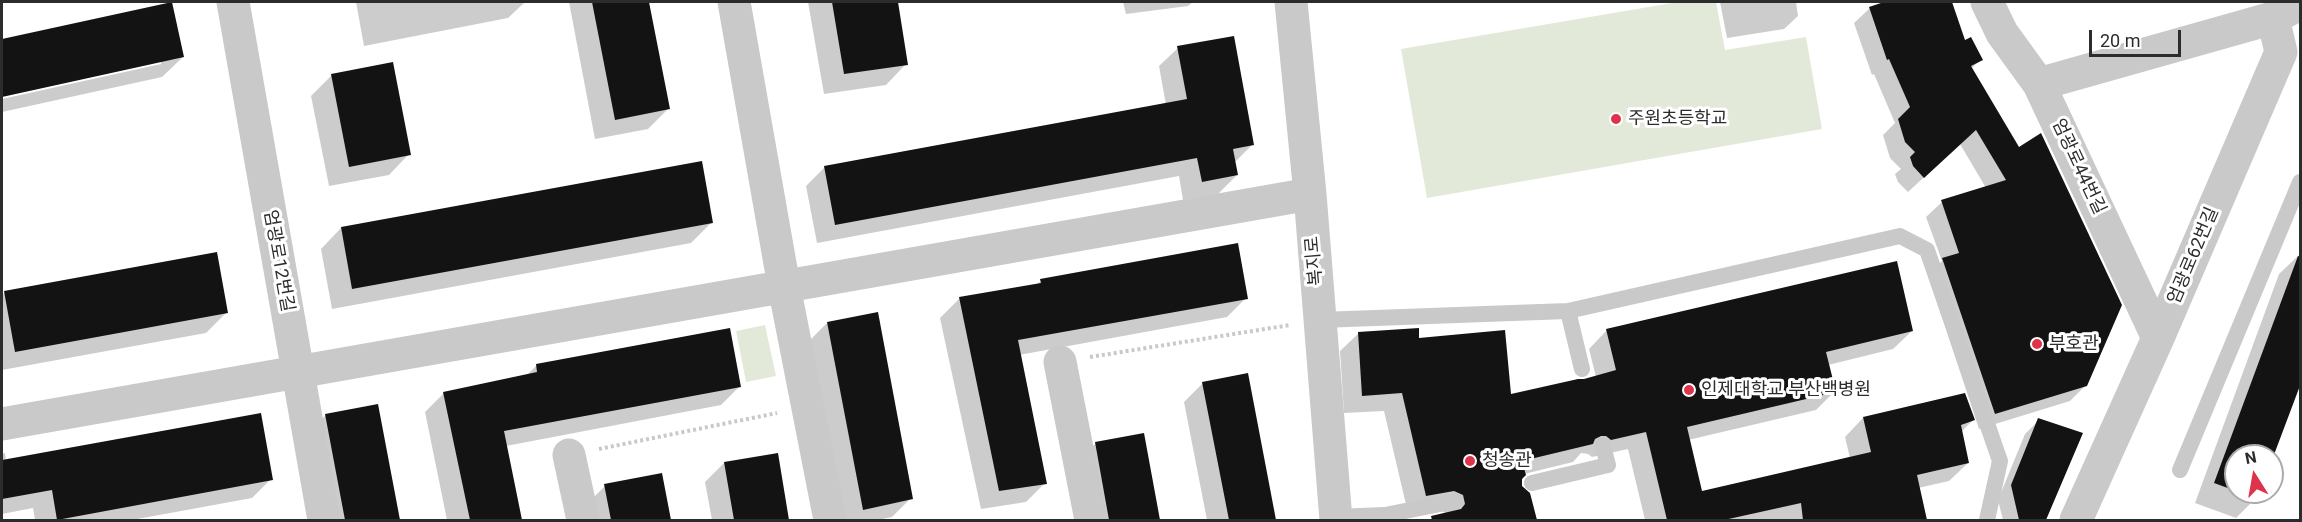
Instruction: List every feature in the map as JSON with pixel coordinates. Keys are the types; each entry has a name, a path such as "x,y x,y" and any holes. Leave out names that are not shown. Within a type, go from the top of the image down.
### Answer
{"street":[{"name":"엄광로12번길","path":"233,2 324,520"},
{"path":"734,2 784,286 830,520"},
{"name":"복지로","path":"1291,2 1310,194 1336,519"},
{"name":"엄광로44번길","path":"1987,2 2002,33 2039,84 2158,338"},
{"path":"2039,84 2287,11"},
{"name":"엄광로62번길","path":"2076,520 2158,338 2291,55 2287,11"},
{"path":"2,424 1310,194"},
{"path":"1060,362 1091,520"},
{"path":"569,455 583,520"}],"lane":[{"path":"2180,470 2301,182"},
{"path":"1320,320 1568,311 1900,236 1927,249 2000,461 1987,520"},
{"path":"1568,311 1582,369"},
{"path":"1533,483 1608,465 1603,446"},
{"path":"1336,519 1385,515 1455,501"}],"path":[{"path":"1060,362 1320,320"},
{"path":"569,455 807,406"}],"green space":[{"path":"1678,2 1716,2 1725,50 1806,37 1822,129 1427,198 1401,49"},
{"path":"765,325 776,376 746,382 736,331"}],"building":[{"path":"172,2 184,57 2,97 2,39"},
{"path":"592,2 649,2 670,109 615,120"},
{"path":"832,2 898,2 908,65 844,74"},
{"path":"1884,2 1952,2 1965,40 1971,37 1983,60 1971,66 2019,147 2041,133 2122,305 2087,386 1995,414 1942,258 1959,253 1941,200 2006,180 1976,130 1924,178 1913,166 1910,157 1915,152 1905,142 1898,119 1910,107 1889,59 1887,60 1869,7"},
{"path":"1234,36 1254,145 1233,149 1238,175 1202,182 1197,158 835,225 824,166 1187,99 1177,46"},
{"path":"393,62 411,155 349,167 331,74"},
{"path":"702,161 713,223 352,289 341,227"},
{"path":"1238,243 1248,299 1018,340 1047,484 999,491 959,297 1041,283 1040,279"},
{"path":"217,252 228,313 15,352 4,291"},
{"path":"2298,256 2301,257 2301,383 2278,444 2228,444"},
{"name":"인제대학교 부산백병원","path":"1897,261 1913,331 1826,352 1836,392 1687,427 1702,491 1871,452 1863,417 1965,393 1975,420 1961,425 1969,463 1917,475 1927,520 1803,520 1801,503 1724,520 1667,520 1646,432 1611,440 1606,436 1601,436 1595,439 1593,444 1522,461 1526,475 1522,479 1522,486 1530,493 1537,520 1432,520 1431,516 1461,509 1465,504 1463,495 1454,491 1426,496 1402,393 1362,396 1358,332 1419,328 1419,338 1505,330 1511,394 1616,370 1606,329"},
{"path":"878,312 913,499 863,510 827,322"},
{"path":"730,328 741,387 504,431 522,520 470,520 443,392 537,372 536,364"},
{"path":"1248,373 1276,520 1229,520 1202,382"},
{"path":"378,404 400,520 345,520 325,414"},
{"path":"261,413 273,480 57,520 52,490 2,499 2,460"},
{"path":"2038,418 2083,433 2046,520 2019,520 2011,485"},
{"path":"1144,433 1160,520 1109,520 1095,442"},
{"path":"778,453 789,520 734,520 724,462"},
{"path":"2224,456 2224,487 2214,483"},
{"path":"662,473 671,520 611,520 604,484"}],"place":[{"name":"주원초등학교","path":"1616,119"},
{"name":"부호관","path":"2037,344"},
{"name":"인제대학교 부산백병원","path":"1689,390"},
{"name":"청송관","path":"1470,461"}]}
